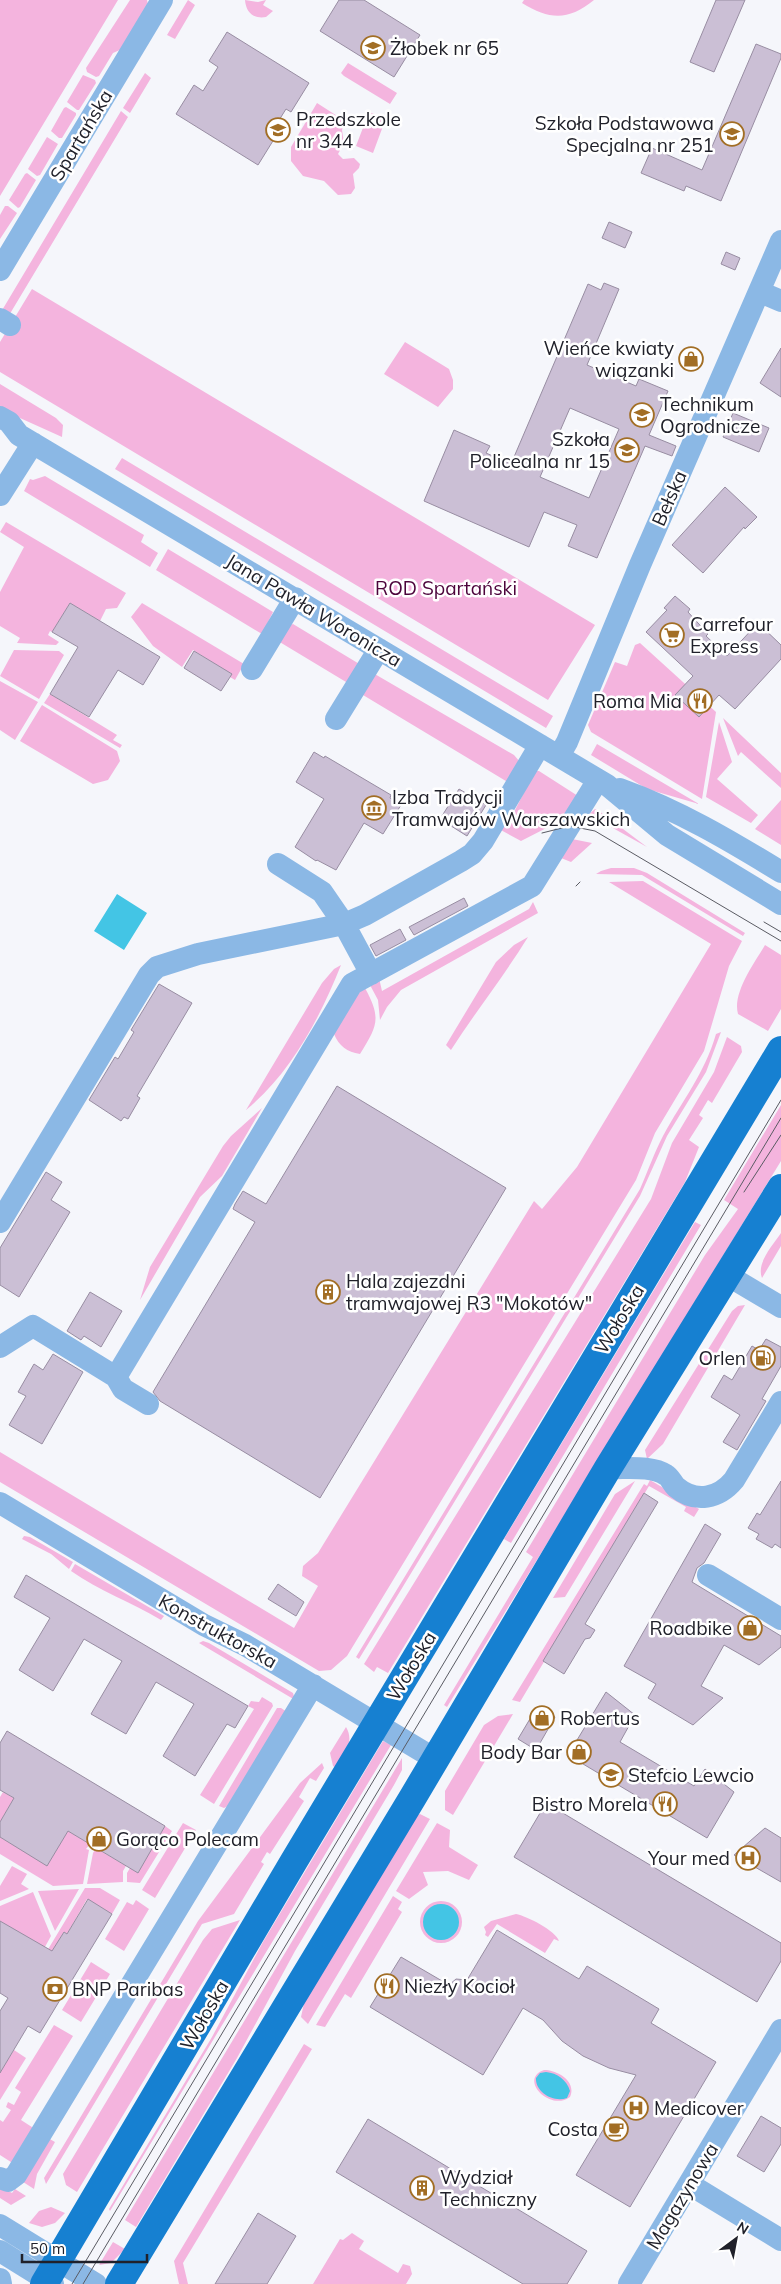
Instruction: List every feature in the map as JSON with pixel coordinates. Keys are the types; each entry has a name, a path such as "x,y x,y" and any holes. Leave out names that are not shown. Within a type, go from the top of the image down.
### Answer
{"main road":[{"name":"Wołoska","path":"50,2277 376,1724 781,1050"},
{"path":"119,2284 435,1760 608,1468 781,1188"}],"street":[{"name":"Spartańska","path":"0,270 162,0"},
{"name":"Bełska","path":"0,1222 149,975 157,967 198,954 344,924 365,915 472,854 550,751 570,734 781,241"},
{"path":"760,292 781,301"},
{"name":"Jana Pawła Woronicza","path":"0,416 9,422 18,438 295,598 603,782 655,802 698,822 781,872"},
{"path":"0,495 18,438"},
{"path":"252,669 295,598"},
{"path":"336,719 379,649"},
{"path":"116,1376 352,984 532,886 603,782"},
{"name":"Jana Pawła Woronicza","path":"603,782 667,835 781,904"},
{"path":"278,864 322,892 344,924 371,974"},
{"path":"727,1275 781,1308"},
{"path":"0,1347 33,1326 116,1376 123,1389 148,1404"},
{"path":"608,1468 651,1470 667,1475 676,1487 693,1496 704,1498 716,1496 727,1489 734,1480 781,1402"},
{"name":"Konstruktorska","path":"0,1503 204,1625 245,1645 313,1685 435,1760"},
{"path":"708,1575 781,1619"},
{"path":"0,2178 8,2181 16,2175 313,1685"},
{"name":"Magazynowa","path":"629,2284 781,2030"},
{"path":"689,2184 781,2240"},
{"path":"0,2225 50,2277"},
{"path":"0,2252 50,2277 96,2284"},
{"path":"0,2279 1,2284"}],"green space":[{"path":"0,0 118,0 0,196"},
{"path":"130,0 147,0 148,5 122,49 113,53 99,76 96,77 87,72 86,68"},
{"path":"188,0 195,5 175,39 167,35"},
{"path":"245,0 258,2 266,0 263,5 273,11 266,17 254,16 249,12"},
{"path":"524,0 594,0 576,12 559,16 541,13 532,9 522,3"},
{"path":"348,63 397,93 390,104 344,76 341,73"},
{"path":"145,73 151,78 130,113 123,108"},
{"path":"83,75 95,80 96,83 79,110 77,110 67,102"},
{"path":"317,103 345,121 342,130 344,143 338,154 343,159 354,158 360,164 353,174 355,188 351,194 338,195 324,181 303,176 291,161 291,147"},
{"path":"66,107 76,113 76,115 62,138 59,138 51,131"},
{"path":"121,111 128,117 8,317 1,312"},
{"path":"369,112 386,118 373,153 356,146"},
{"path":"47,137 58,144 40,175 37,176 28,169"},
{"path":"27,173 36,180 18,208 9,200"},
{"path":"5,206 8,206 17,213 0,239 0,215"},
{"name":"ROD Spartański","path":"32,289 595,625 548,700 0,372 0,342"},
{"path":"405,342 449,369 453,380 453,389 438,407 384,374"},
{"path":"0,384 56,418 63,425 62,437 0,409"},
{"path":"122,458 553,716 546,728 115,469"},
{"path":"45,476 144,535 141,542 158,553 150,567 24,491 30,479 33,480"},
{"path":"6,522 126,593 117,608 106,609 100,621 70,603 52,632 50,631 48,635 59,642 56,645 17,643 20,638 0,626 0,592 24,547 0,532"},
{"path":"168,549 273,612 262,634 156,570"},
{"path":"142,603 244,664 235,680 230,677 231,674 193,650 182,667 153,646 131,617"},
{"path":"293,624 361,665 351,685 278,641 287,627"},
{"path":"640,643 716,712 702,799 591,732 588,725 615,662 627,666 635,645"},
{"path":"14,650 59,651 64,655 39,699 0,676"},
{"path":"373,673 514,755 520,762 511,784 358,692"},
{"path":"0,681 38,702 15,740 0,730"},
{"path":"50,694 117,735 113,740 122,745 120,748 44,703"},
{"path":"42,705 117,751 120,761 108,780 93,784 20,741"},
{"path":"723,718 781,773 781,788 741,752 738,756"},
{"path":"719,722 732,762 717,779 758,815 751,823 706,797"},
{"path":"597,744 699,804 647,789 591,755"},
{"path":"535,771 539,771 578,796 564,819 521,841 499,829 506,816 514,812"},
{"path":"781,800 781,845 755,829"},
{"path":"595,809 647,847 602,822 586,817"},
{"path":"572,839 592,843 571,862 561,858"},
{"path":"611,868 634,868 647,873 745,933 743,936 642,875 596,874"},
{"path":"643,881 742,941 729,966 704,1051 655,1133 636,1180 347,1656 331,1670 319,1671 0,1482 0,1452 294,1628 318,1586 302,1576 303,1566 318,1553 534,1201 542,1209 577,1167 711,944 609,882"},
{"path":"533,902 538,913 401,990 387,1007 380,1020 378,1000 370,985 379,978 382,991 529,909"},
{"path":"528,937 451,1050 446,1045 496,962 514,945"},
{"path":"765,945 781,955 781,1009 768,1031 738,1014 737,1006 741,987"},
{"path":"341,965 324,1005 302,1044 277,1079 246,1110 322,983 334,969"},
{"path":"365,988 374,1007 375,1022 374,1029 360,1054 344,1048 334,1034 350,999"},
{"path":"721,1032 706,1072 667,1136 640,1196 359,1659 356,1657 640,1189 663,1136 699,1075 716,1034"},
{"path":"727,1037 741,1046 742,1052 712,1103 708,1100 699,1115 703,1118 689,1140 699,1147 685,1182 388,1673 377,1667 374,1672 364,1664 651,1199 672,1143 714,1072"},
{"path":"781,1105 781,1161 447,1707 444,1705 533,1557 526,1552 705,1255 738,1209 724,1200"},
{"path":"262,1108 222,1176 200,1197 140,1300 150,1267 223,1146 231,1136"},
{"path":"695,1222 701,1225 511,1543 504,1539"},
{"path":"781,1233 781,1246 762,1278 761,1266 763,1260"},
{"path":"745,1305 663,1444 647,1459 645,1450 732,1311 738,1306"},
{"path":"650,1480 699,1509 694,1517 684,1511 686,1507 649,1486 520,1702 512,1700 644,1484 647,1486"},
{"path":"635,1481 565,1597 553,1598 615,1494"},
{"path":"24,1536 30,1537 73,1562 69,1569 51,1554 22,1539"},
{"path":"75,1564 164,1616 161,1620 93,1585 71,1571"},
{"path":"203,1641 293,1693 295,1700 199,1643"},
{"path":"262,1697 272,1703 273,1706 214,1804 200,1795 254,1709 248,1706 251,1701 259,1702"},
{"path":"277,1708 287,1712 230,1805 224,1808 219,1806"},
{"path":"513,1714 453,1815 445,1810 445,1791 484,1725 498,1716"},
{"path":"346,1727 349,1743 336,1768 333,1766 330,1753"},
{"path":"383,1741 391,1745 110,2211 109,2209 212,2037 263,1942"},
{"path":"402,1758 402,1770 394,1785 295,1951 237,2058 136,2227 125,2220"},
{"path":"322,1763 324,1768 316,1781 310,1778 299,1797 304,1801 270,1854 267,1852 261,1862 264,1864 234,1914 202,1924 46,2184 44,2178 198,1921 300,1783"},
{"path":"3,1792 14,1798 0,1822 0,1797"},
{"path":"420,1814 430,1819 308,2024 301,2017 304,2003 417,1815"},
{"path":"183,1823 196,1830 155,1898 142,1890"},
{"path":"437,1823 450,1830 449,1847 478,1865 469,1880 448,1871 423,1872 428,1885 409,1899 396,1891"},
{"path":"165,1826 172,1831 140,1883 127,1882 127,1873 130,1868 138,1872"},
{"path":"68,1831 90,1844 86,1849 89,1850 83,1884 53,1886 0,1854 0,1837 47,1865"},
{"path":"96,1848 126,1866 123,1871 123,1882 87,1884 93,1853"},
{"path":"12,1866 27,1874 21,1884 29,1889 0,1901 0,1886"},
{"path":"85,1888 100,1888 120,1900 112,1914 87,1899 67,1934 64,1932 48,1958 44,1956"},
{"path":"79,1889 55,1931 38,1891"},
{"path":"33,1892 51,1936 41,1954 12,1928 0,1922 0,1906"},
{"path":"393,1896 402,1902 398,1909 402,1912 351,1998 345,1994 325,2027 316,2025"},
{"path":"136,1900 149,1909 124,1951 105,1939 127,1902 133,1905"},
{"path":"445,1901 453,1904 459,1910 462,1922 459,1934 453,1940 437,1943 429,1940 423,1934 420,1918 423,1910 429,1904"},
{"path":"516,1914 540,1924 553,1933 559,1941 554,1939 545,1953 497,1924 488,1937 485,1935 484,1927 491,1921"},
{"path":"240,1920 77,2192 66,2185 63,2174 203,1940 212,1929"},
{"path":"91,1962 110,1974 81,2022 62,2010"},
{"path":"54,2025 73,2036 21,2120 35,2129 14,2164 0,2155 0,2120 3,2122 11,2110 6,2107 8,2102 14,2105 21,2092 15,2088"},
{"path":"304,2044 312,2049 183,2263 188,2284 179,2284 174,2261"},
{"path":"14,2050 26,2058 0,2100 0,2068 2,2069"},
{"path":"544,2070 560,2074 568,2081 571,2086 570,2097 562,2101 554,2100 540,2092 534,2080 537,2074"},
{"path":"46,2137 55,2142 37,2174 34,2189 20,2180"},
{"path":"0,2186 12,2193 15,2189 26,2196 11,2205 0,2198"},
{"path":"51,2207 65,2213 55,2223 42,2227 29,2223 39,2211"},
{"path":"352,2233 364,2241 359,2249 398,2273 403,2264 410,2266 412,2274 406,2284 313,2284 340,2239 343,2240"},
{"path":"113,2242 125,2249 111,2263 99,2265"}],"water":[{"path":"117,894 147,913 124,950 94,931"},
{"path":"441,1904 454,1909 459,1922 454,1935 441,1940 428,1935 423,1922 428,1909"},
{"path":"546,2072 564,2080 570,2091 567,2098 551,2098 538,2088 536,2078 540,2073"}],"building":[{"path":"339,0 364,0 420,35 394,77 320,31"},
{"path":"716,0 745,0 714,72 690,62"},
{"path":"227,32 309,83 291,112 286,109 271,133 276,136 258,165 176,114 194,85 203,91 218,67 209,61"},
{"path":"756,44 781,54 781,58 721,201 686,186 684,191 641,173 652,148 702,170"},
{"path":"609,222 632,232 625,248 602,238"},
{"path":"726,252 740,258 735,270 721,264"},
{"path":"604,283 619,289 587,365 636,386 639,379 668,391 649,435 676,446 672,456 645,446 597,558 568,546 577,525 544,512 529,547 424,501 454,430 490,446 486,453 511,464 588,284 601,290","holes":["570,408 619,429 589,498 540,477"]},
{"path":"781,348 781,397 760,383"},
{"path":"733,413 769,428 759,452 723,437"},
{"path":"725,487 757,517 745,529 744,527 703,573 672,545"},
{"path":"675,596 690,609 688,612 708,634 706,636 727,656 758,623 781,645 781,659 735,709 719,695 699,717 675,695 693,676 646,632 667,610 664,608"},
{"path":"70,603 160,657 143,685 118,670 89,717 50,694 78,647 52,632"},
{"path":"194,651 232,674 221,691 184,668"},
{"path":"314,752 324,758 325,756 391,795 390,798 401,805 383,834 364,823 336,870 316,861 295,847 324,799 296,782"},
{"path":"459,789 486,805 467,836 440,819"},
{"path":"464,898 468,906 414,935 409,927"},
{"path":"400,929 406,940 376,956 370,945"},
{"path":"159,984 192,1003 137,1096 140,1098 128,1119 124,1117 121,1121 89,1100 115,1057 118,1059 134,1032 131,1030"},
{"name":"Hala zajezdni tramwajowej R3 \"Mokotów\"","path":"337,1086 506,1188 320,1498 160,1401 153,1392 255,1222 233,1209 235,1204 243,1191 266,1204"},
{"path":"46,1172 62,1182 51,1200 70,1212 19,1297 0,1285 0,1248"},
{"path":"90,1292 122,1311 101,1347 84,1336 81,1340 67,1331"},
{"path":"766,1339 781,1347 781,1366 762,1399 766,1401 737,1450 723,1442 740,1415 711,1397 724,1375 732,1380 752,1346 759,1350"},
{"path":"53,1354 83,1372 42,1444 9,1425 26,1396 18,1392 34,1364 43,1370"},
{"path":"781,1481 781,1548 775,1544 772,1548 756,1539 759,1534 748,1528 757,1513 760,1515"},
{"path":"644,1493 658,1502 585,1624 595,1630 590,1638 585,1639 564,1674 543,1661"},
{"path":"705,1524 721,1534 704,1563 697,1568 692,1582 781,1636 781,1647 759,1665 724,1645 701,1686 723,1698 693,1725 648,1698 656,1684 624,1666"},
{"path":"26,1575 248,1706 235,1728 227,1724 195,1776 163,1756 194,1704 156,1682 126,1734 91,1714 122,1661 84,1639 53,1691 19,1670 50,1618 14,1597"},
{"path":"278,1584 304,1602 296,1616 268,1599"},
{"path":"606,1692 635,1715 620,1742 694,1786 705,1769 734,1792 707,1838 568,1755"},
{"path":"537,1707 555,1717 536,1750 518,1739"},
{"path":"7,1731 165,1826 138,1873 68,1831 47,1866 0,1837 0,1822 14,1798 0,1790 0,1743"},
{"path":"546,1803 781,1943 781,1961 757,2002 514,1857"},
{"path":"765,1828 781,1838 781,1882 734,1855"},
{"path":"88,1899 112,1914 40,2033 28,2026 0,2073 0,2011 8,1998 0,1993 0,1921 52,1951 64,1932 67,1934"},
{"path":"497,1930 579,1979 587,1966 659,2009 651,2023 716,2062 630,2207 576,2175 636,2075 609,2068 583,2056 562,2041 543,2020 523,2008 483,2075 370,2007 401,1957 449,1985 456,1979 467,1980"},
{"path":"761,2116 781,2128 781,2144 764,2172 737,2156"},
{"name":"Wydział Techniczny","path":"368,2119 587,2251 567,2284 523,2284 336,2172"},
{"path":"258,2213 296,2236 267,2284 215,2284"}],"tram line":[{"path":"542,833 570,826 595,831 781,941"},
{"path":"576,886 580,882"},
{"path":"764,922 781,932"},
{"path":"72,2284 781,1100"},
{"path":"83,2284 781,1118"},
{"path":"744,1192 781,1135"}],"place":[{"name":"Żłobek nr 65","path":"373,48"},
{"name":"Przedszkole nr 344","path":"278,130"},
{"name":"Szkoła Podstawowa Specjalna nr 251","path":"732,134"},
{"name":"Wieńce kwiaty wiązanki","path":"691,359"},
{"name":"Technikum Ogrodnicze","path":"642,415"},
{"name":"Szkoła Policealna nr 15","path":"627,450"},
{"name":"Carrefour Express","path":"672,635"},
{"name":"Roma Mia","path":"700,701"},
{"name":"Izba Tradycji Tramwajów Warszawskich","path":"374,808"},
{"name":"Hala zajezdni tramwajowej R3 \"Mokotów\"","path":"328,1292"},
{"name":"Orlen","path":"763,1358"},
{"name":"Roadbike","path":"750,1628"},
{"name":"Robertus","path":"542,1718"},
{"name":"Body Bar","path":"579,1752"},
{"name":"Stefcio Lewcio","path":"611,1775"},
{"name":"Bistro Morela","path":"665,1804"},
{"name":"Gorąco Polecam","path":"99,1839"},
{"name":"Your med","path":"748,1858"},
{"name":"Niezły Kocioł","path":"387,1986"},
{"name":"BNP Paribas","path":"55,1989"},
{"name":"Medicover","path":"636,2108"},
{"name":"Costa","path":"616,2129"},
{"name":"Wydział Techniczny","path":"422,2188"}]}
